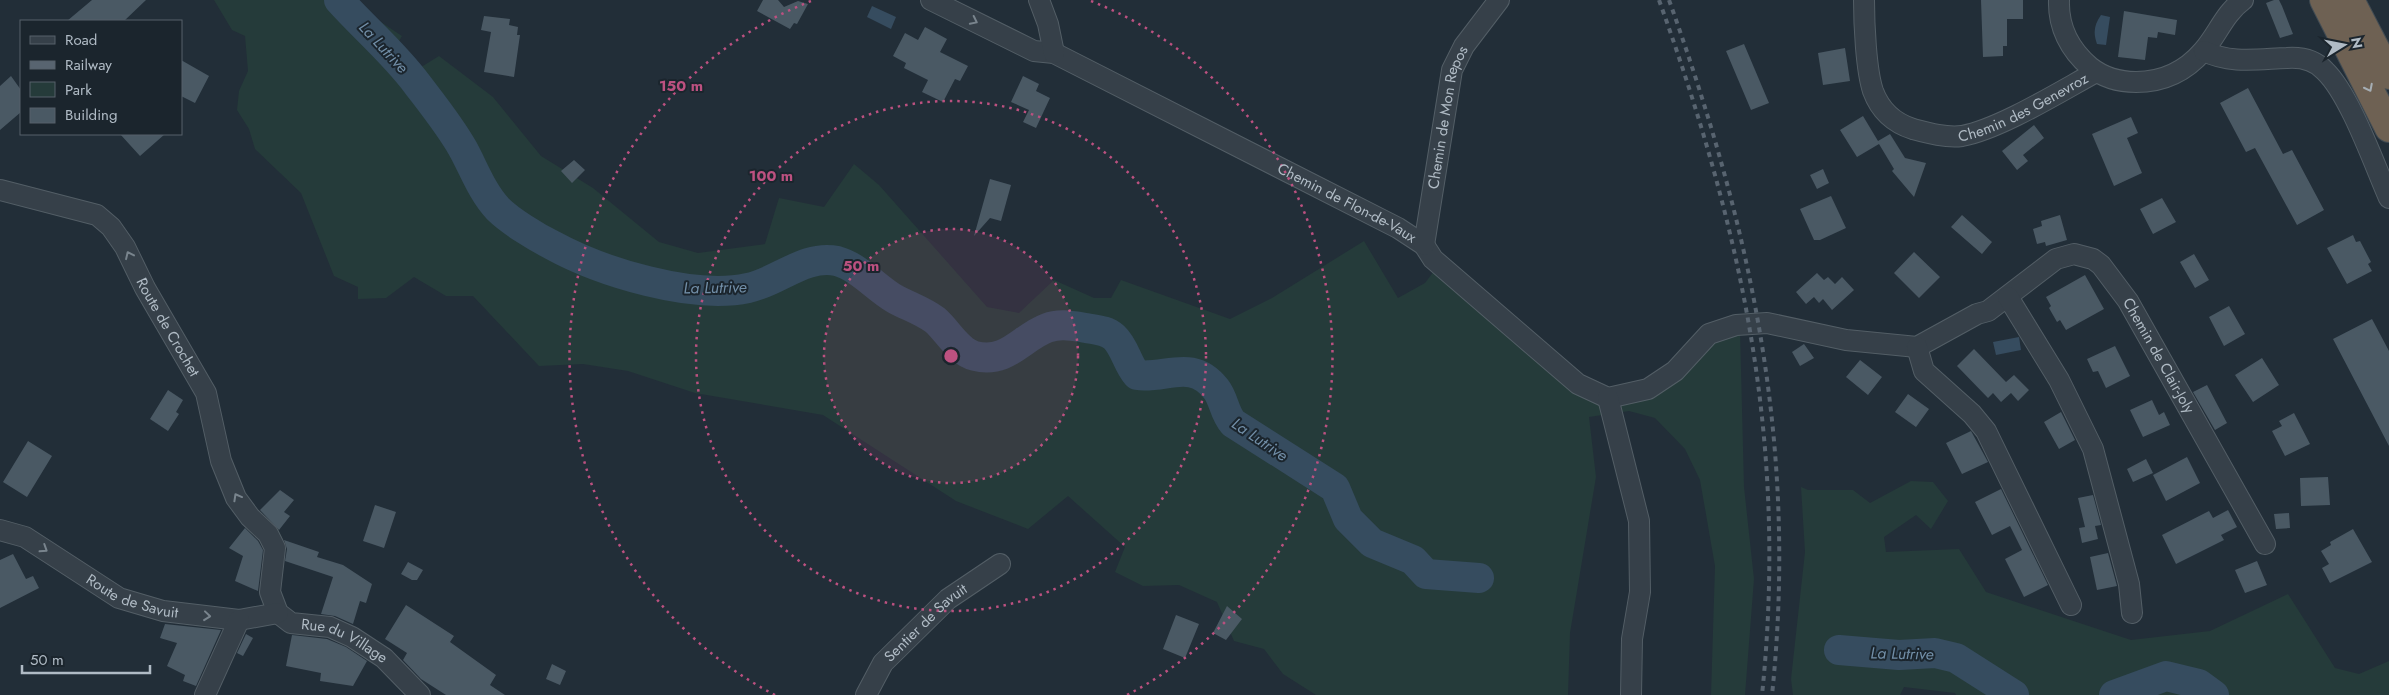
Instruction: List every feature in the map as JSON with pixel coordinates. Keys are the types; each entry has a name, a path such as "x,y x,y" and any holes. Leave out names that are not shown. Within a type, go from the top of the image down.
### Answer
{"highway":[{"path":"2324,0 2389,75"},
{"path":"2350,0 2360,43 2389,128"}],"street":[{"name":"Chemin de Flon-de-Vaux","path":"931,0 1034,51 1054,53 1398,228 1424,245 1433,259 1578,384 1608,398"},
{"path":"1039,0 1048,24 1054,53"},
{"name":"Chemin de Mon Repos","path":"1424,245 1452,70 1464,46 1499,0"},
{"name":"Chemin des Genevroz","path":"1864,0 1864,23 1873,90 1889,117 1906,127 1925,133 1962,136 1984,128 2096,72 2124,82 2153,82 2169,77 2185,68 2204,51 2226,14 2243,0"},
{"path":"2059,0 2062,28 2068,43 2096,72"},
{"path":"2204,51 2217,58 2230,60 2293,57 2305,59 2325,70 2343,94 2389,198"},
{"name":"Route de Crochet","path":"0,190 97,215 111,228 125,247 145,288 206,393 221,461 236,498 250,517 268,534 275,548 270,592 278,613"},
{"name":"Chemin de Clair-Joly","path":"1917,347 1977,314 1988,311 2056,258 2074,254 2084,256 2101,265 2128,301 2265,544"},
{"path":"2008,297 2059,380 2094,449 2129,584 2132,613"},
{"path":"1631,695 1632,639 1640,592 1639,521 1608,398 1648,389 1675,371 1709,334 1736,326 1767,323 1846,340 1917,347 1924,371 1972,414 1986,431 2071,605"},
{"name":"Route de Savuit","path":"0,530 25,537 120,598 163,611 238,620 278,613"},
{"name":"Sentier de Savuit","path":"866,695 883,663 948,599 1000,564"},
{"name":"Rue du Village","path":"278,613 291,622 330,627 352,637 384,658 420,695"},
{"path":"205,695 238,620"}],"green space":[{"path":"214,0 332,0 364,36 381,22 402,36 390,56 410,74 439,56 493,97 541,156 593,188 659,242 698,253 765,244 779,198 824,207 854,164 879,185 987,307 1019,313 1054,280 1094,298 1111,298 1121,280 1230,319 1272,298 1364,241 1398,298 1425,283 1434,271 1608,398 1648,389 1698,346 1740,330 1744,487 1754,579 1745,695 1711,695 1715,566 1700,480 1685,449 1655,418 1629,411 1589,417 1596,477 1570,633 1568,695 1316,695 1283,674 1264,649 1234,641 1217,602 1179,585 1143,586 1115,572 1125,547 1068,496 1028,529 956,501 823,415 695,393 628,371 583,364 539,366 473,296 446,296 414,277 386,298 358,299 358,287 334,276 301,193 255,149 249,129 237,110 239,91 248,71 245,36 232,30"},
{"path":"1911,481 1933,482 1948,501 1931,529 1916,515 1884,537 1886,552 1959,549 1986,592 2131,640 2210,631 2288,594 2335,668 2359,674 2389,661 2389,695 1956,695 1955,693 1904,687 1900,695 1793,695 1791,679 1805,552 1801,487 1808,490 1853,490 1870,503"}],"water":[{"path":"872,6 896,17 891,29 867,17"},
{"path":"2101,15 2110,17 2106,45 2097,44 2095,36 2097,22"},
{"path":"2019,337 2021,350 1996,355 1993,342"}],"building":[{"path":"92,0 146,0 125,20 68,20"},
{"path":"763,0 778,0 784,7 798,1 808,4 797,24 794,23 790,29 757,11"},
{"path":"1981,0 2023,0 2023,19 2007,19 2007,46 2003,46 2003,56 1983,57"},
{"path":"2279,0 2293,34 2280,38 2266,3"},
{"path":"2124,11 2177,20 2175,35 2158,32 2157,38 2148,37 2145,60 2118,57"},
{"path":"484,16 510,19 509,25 518,27 517,35 520,35 514,77 484,72 491,32 481,30"},
{"path":"925,27 947,39 940,52 968,66 960,81 955,79 943,102 922,92 928,80 904,68 906,63 893,56 905,33 918,40"},
{"path":"1744,44 1769,103 1751,110 1726,51"},
{"path":"1845,48 1850,81 1823,85 1818,53"},
{"path":"182,61 209,76 195,103 182,96"},
{"path":"11,76 20,89 20,113 0,130 0,86"},
{"path":"1023,76 1039,84 1036,91 1050,98 1036,128 1023,122 1029,110 1011,102"},
{"path":"2248,88 2283,154 2292,150 2324,210 2297,225 2255,148 2246,152 2220,103"},
{"path":"1863,116 1878,141 1890,134 1905,158 1926,163 1914,197 1892,171 1894,169 1879,144 1857,157 1840,130"},
{"path":"2131,117 2138,133 2127,138 2142,173 2114,186 2092,134"},
{"path":"2034,125 2044,138 2023,155 2028,161 2017,170 2002,151"},
{"path":"121,135 164,135 140,156"},
{"path":"574,160 585,170 572,183 561,171"},
{"path":"1823,169 1829,183 1817,189 1810,175"},
{"path":"990,179 1011,185 1001,221 990,218 974,236"},
{"path":"1831,196 1846,228 1820,240 1814,240 1800,209"},
{"path":"2162,198 2176,222 2153,234 2140,209"},
{"path":"1962,215 1992,242 1982,254 1951,227"},
{"path":"2060,215 2067,240 2046,246 2045,242 2037,244 2033,229 2042,226 2041,221"},
{"path":"2353,235 2356,242 2360,241 2371,262 2368,264 2372,271 2347,284 2327,248"},
{"path":"1914,252 1940,277 1919,298 1894,273"},
{"path":"2194,254 2209,280 2195,288 2180,262"},
{"path":"1817,273 1824,280 1828,277 1835,284 1842,277 1854,290 1832,310 1823,299 1819,303 1814,297 1806,304 1796,292"},
{"path":"2085,275 2104,309 2066,330 2060,320 2057,322 2049,308 2051,306 2046,297"},
{"path":"2229,306 2245,334 2224,346 2209,317"},
{"path":"2372,319 2389,351 2389,446 2333,339"},
{"path":"1804,344 1814,358 1800,366 1792,352"},
{"path":"2115,346 2130,376 2106,388 2098,371 2093,372 2087,359"},
{"path":"1974,349 2006,382 2014,375 2029,390 2018,401 2011,393 2001,402 1993,393 1988,398 1957,366"},
{"path":"2262,358 2279,385 2253,402 2235,375"},
{"path":"1860,360 1882,377 1868,395 1846,377"},
{"path":"2207,385 2227,423 2215,430 2193,392"},
{"path":"168,390 183,400 176,412 179,414 168,431 150,419"},
{"path":"1908,394 1929,409 1916,427 1895,412"},
{"path":"2152,400 2159,415 2164,412 2170,425 2143,437 2130,410"},
{"path":"2061,412 2075,440 2059,449 2044,422"},
{"path":"2294,413 2310,444 2285,456 2272,431 2282,426 2279,421"},
{"path":"1971,431 1988,462 1962,474 1946,443"},
{"path":"28,441 52,456 27,497 3,482"},
{"path":"2187,457 2200,483 2166,501 2153,475"},
{"path":"2146,459 2153,473 2133,482 2127,469"},
{"path":"2328,477 2330,505 2301,506 2300,478"},
{"path":"2001,489 2048,585 2024,597 2005,559 2022,550 2010,526 1992,535 1975,502"},
{"path":"280,490 294,500 284,512 290,516 279,530 260,510"},
{"path":"2093,495 2101,525 2095,526 2098,539 2082,543 2079,528 2085,527 2078,498"},
{"path":"375,505 396,512 384,548 363,541"},
{"path":"2228,510 2237,527 2221,535 2224,540 2176,564 2162,535 2209,511 2213,518"},
{"path":"2289,513 2290,528 2276,529 2274,514"},
{"path":"245,528 258,541 263,550 258,591 235,581 243,556 229,548"},
{"path":"2353,529 2372,562 2330,583 2322,568 2329,564 2321,551 2331,545 2330,542"},
{"path":"284,540 319,552 317,557 343,565 372,584 366,603 360,601 353,624 335,616 321,614 333,577 285,561 287,549"},
{"path":"2108,553 2117,586 2097,590 2090,557"},
{"path":"13,554 26,579 33,576 39,588 0,608 0,560"},
{"path":"2257,561 2267,585 2245,593 2235,570"},
{"path":"408,562 423,570 417,580 412,580 401,574"},
{"path":"406,605 454,636 450,642 496,675 490,685 505,695 446,695 421,679 403,660 407,653 385,639"},
{"path":"1227,606 1242,619 1226,640 1213,633"},
{"path":"1176,615 1199,624 1185,658 1163,649"},
{"path":"165,624 221,630 196,686 183,681 185,675 167,666 177,643 160,638"},
{"path":"246,634 253,638 243,656 237,653"},
{"path":"292,635 327,639 346,647 367,661 353,686 320,681 321,673 286,666"},
{"path":"552,664 566,671 560,685 546,679"}],"waterway":[{"name":"La Lutrive","path":"339,0 399,62 435,108 458,140 492,202 509,219 538,238 572,255 621,274 675,287 701,290 726,291 748,288 814,261 837,261 853,268 895,299 935,320 958,346 975,356 987,357 1006,353 1038,332 1052,326 1071,326 1105,332 1118,341 1137,375 1188,372 1198,374 1207,380 1219,393 1233,423 1335,488 1348,519 1372,543 1413,560 1426,574 1479,578"},
{"name":"La Lutrive","path":"1839,650 1899,655 1935,653 1956,658 2014,695"},
{"name":"La Lutrive","path":"2114,695 2166,676 2199,684 2214,695"}],"railway":[{"path":"1659,0 1689,87 1714,172 1735,257 1752,342 1763,427 1769,514 1768,603 1762,695"},
{"path":"1669,0 1724,172 1745,256 1761,342 1773,427 1779,514 1778,603 1772,695"}]}
